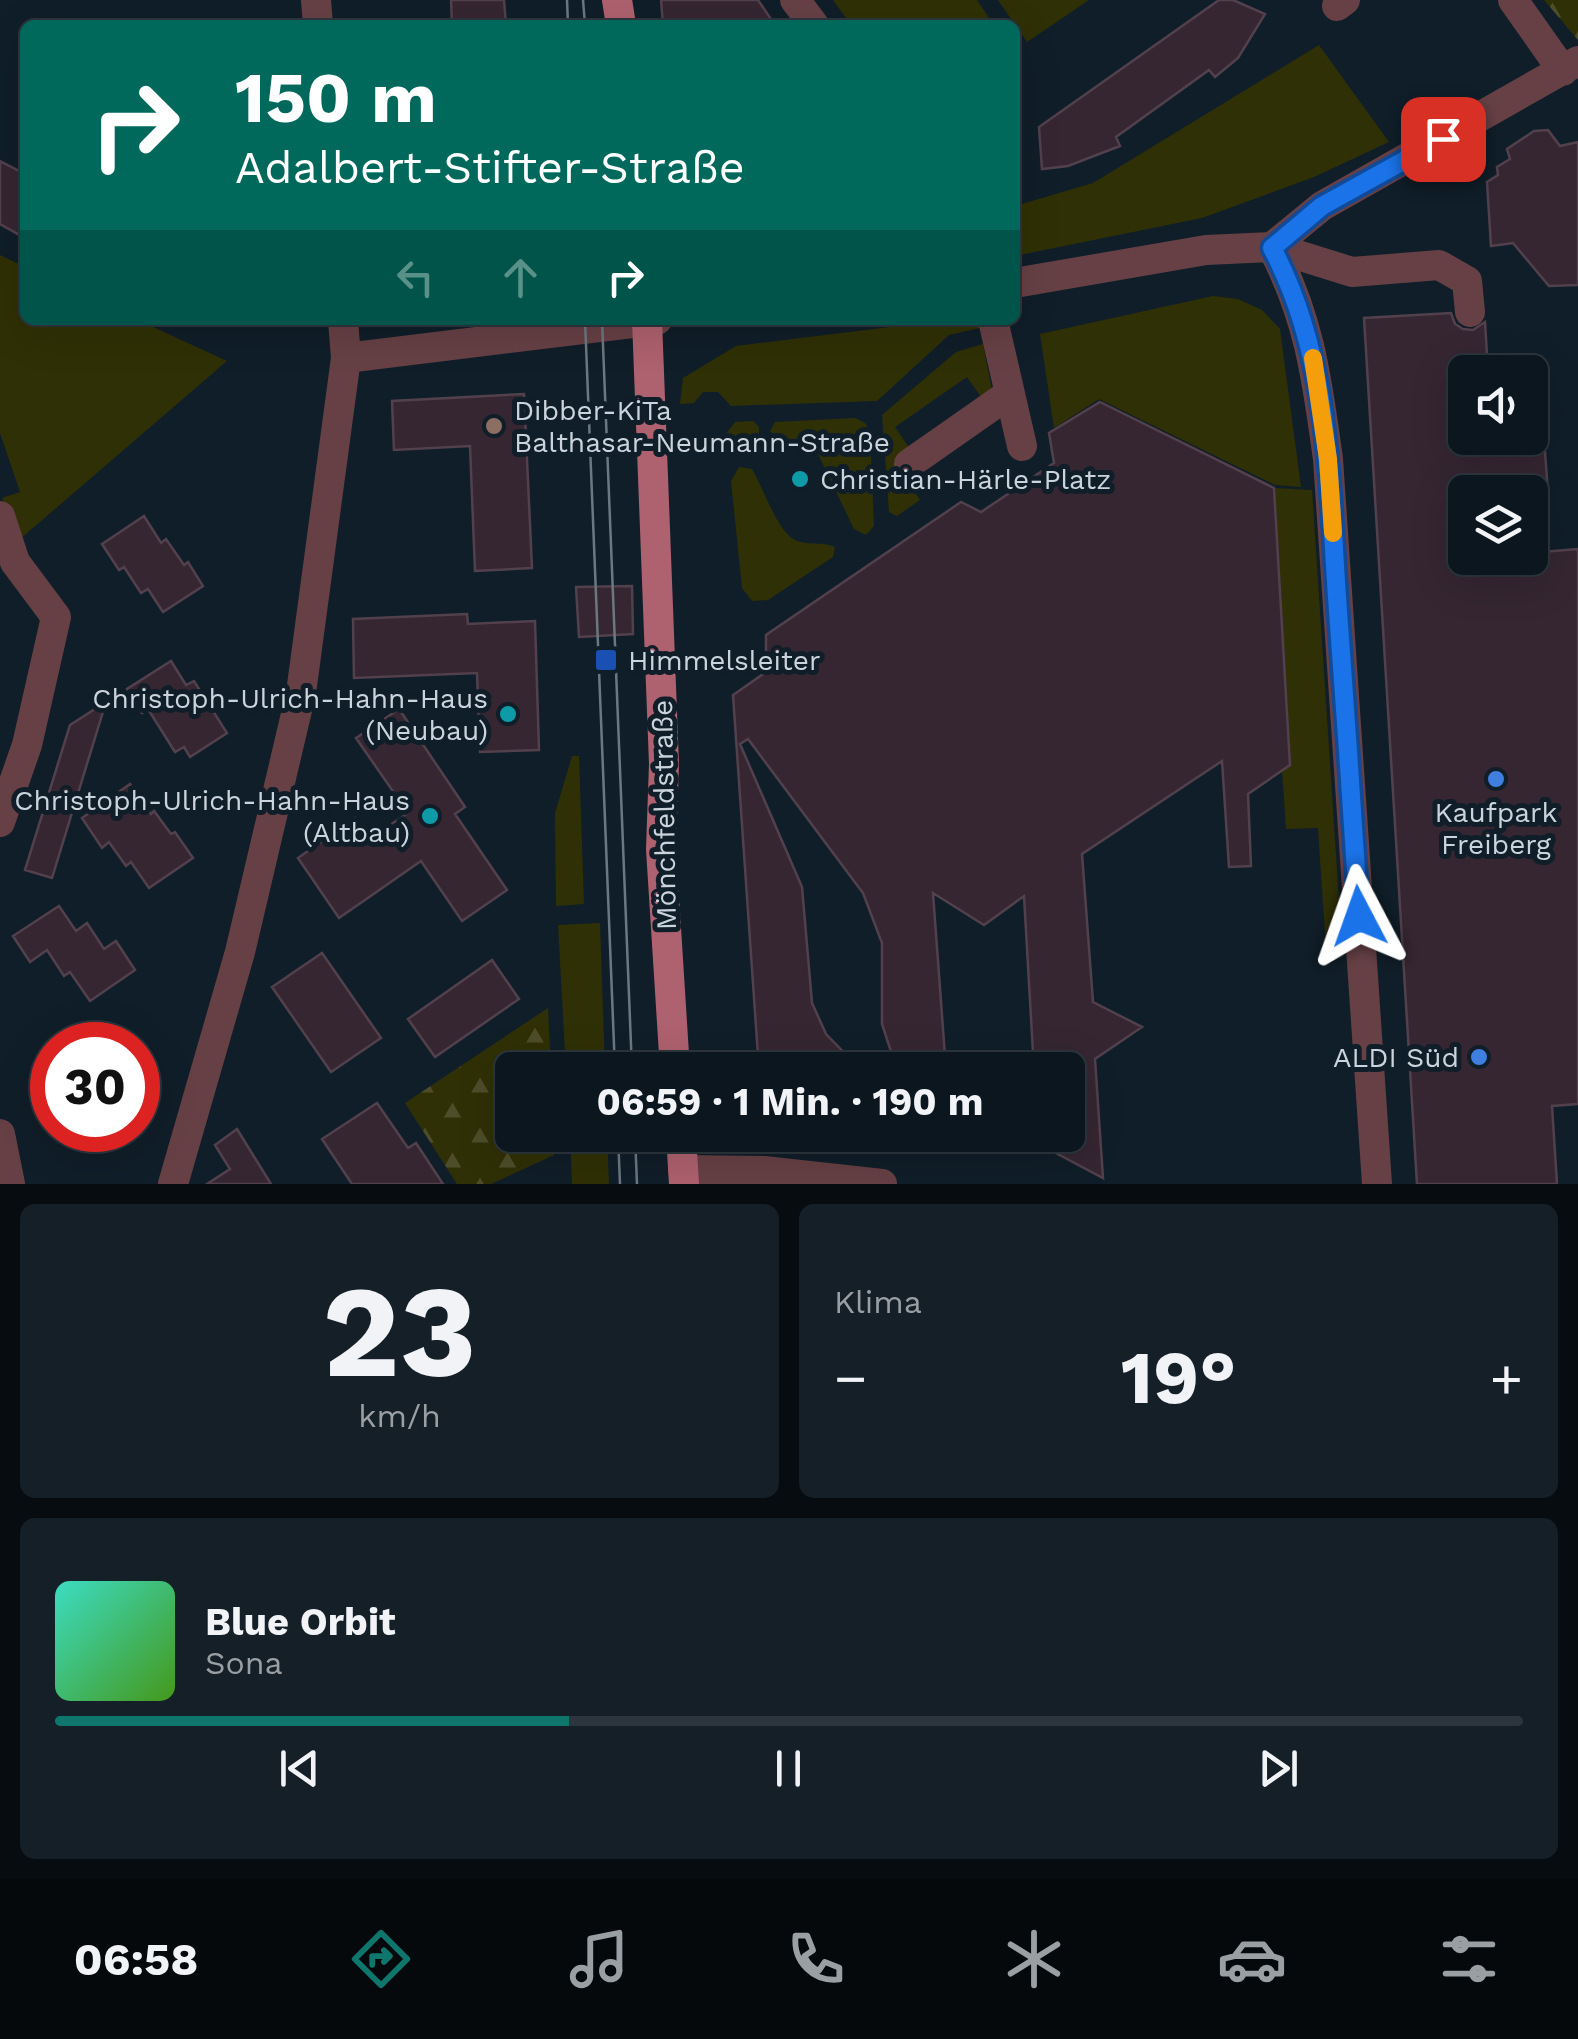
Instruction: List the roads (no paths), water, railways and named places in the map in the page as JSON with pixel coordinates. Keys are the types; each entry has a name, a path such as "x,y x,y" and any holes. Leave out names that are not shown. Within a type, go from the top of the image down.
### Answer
{"main road":[{"name":"Mönchfeldstraße","path":"647,325 664,764 661,850 674,1052"},
{"path":"682,1152 684,1177"}],"street":[{"path":"795,0 810,20"},
{"path":"1272,248 1322,206 1571,66 1513,0"},
{"path":"1272,248 1290,280 1304,320 1328,459 1376,1184"},
{"path":"1020,282 1206,250 1272,248 1352,272 1440,266 1467,281 1470,312"},
{"path":"174,1184 240,952 300,693 346,358 343,325"},
{"path":"346,358 568,325"},
{"path":"994,325 1022,446"},
{"path":"909,464 1009,394"},
{"path":"0,516 15,562 56,617 26,746 0,822"},
{"path":"0,1134 10,1184"},
{"path":"684,1177 764,1171 882,1184"}],"tram line":[{"path":"567,0 568,20"},
{"path":"583,0 585,20"},
{"path":"585,325 614,1052"},
{"path":"602,325 631,1052"},
{"path":"619,1152 620,1184"},
{"path":"636,1152 637,1184"}],"place":[{"name":"Dibber-KiTa Balthasar-Neumann-Straße","path":"494,426"},
{"name":"Christian-Härle-Platz","path":"800,479"},
{"name":"Himmelsleiter","path":"606,660"},
{"name":"Christoph-Ulrich-Hahn-Haus (Neubau)","path":"508,714"},
{"name":"Kaufpark Freiberg","path":"1496,779"},
{"name":"Christoph-Ulrich-Hahn-Haus (Altbau)","path":"430,816"},
{"name":"ALDI Süd","path":"1479,1057"}]}
